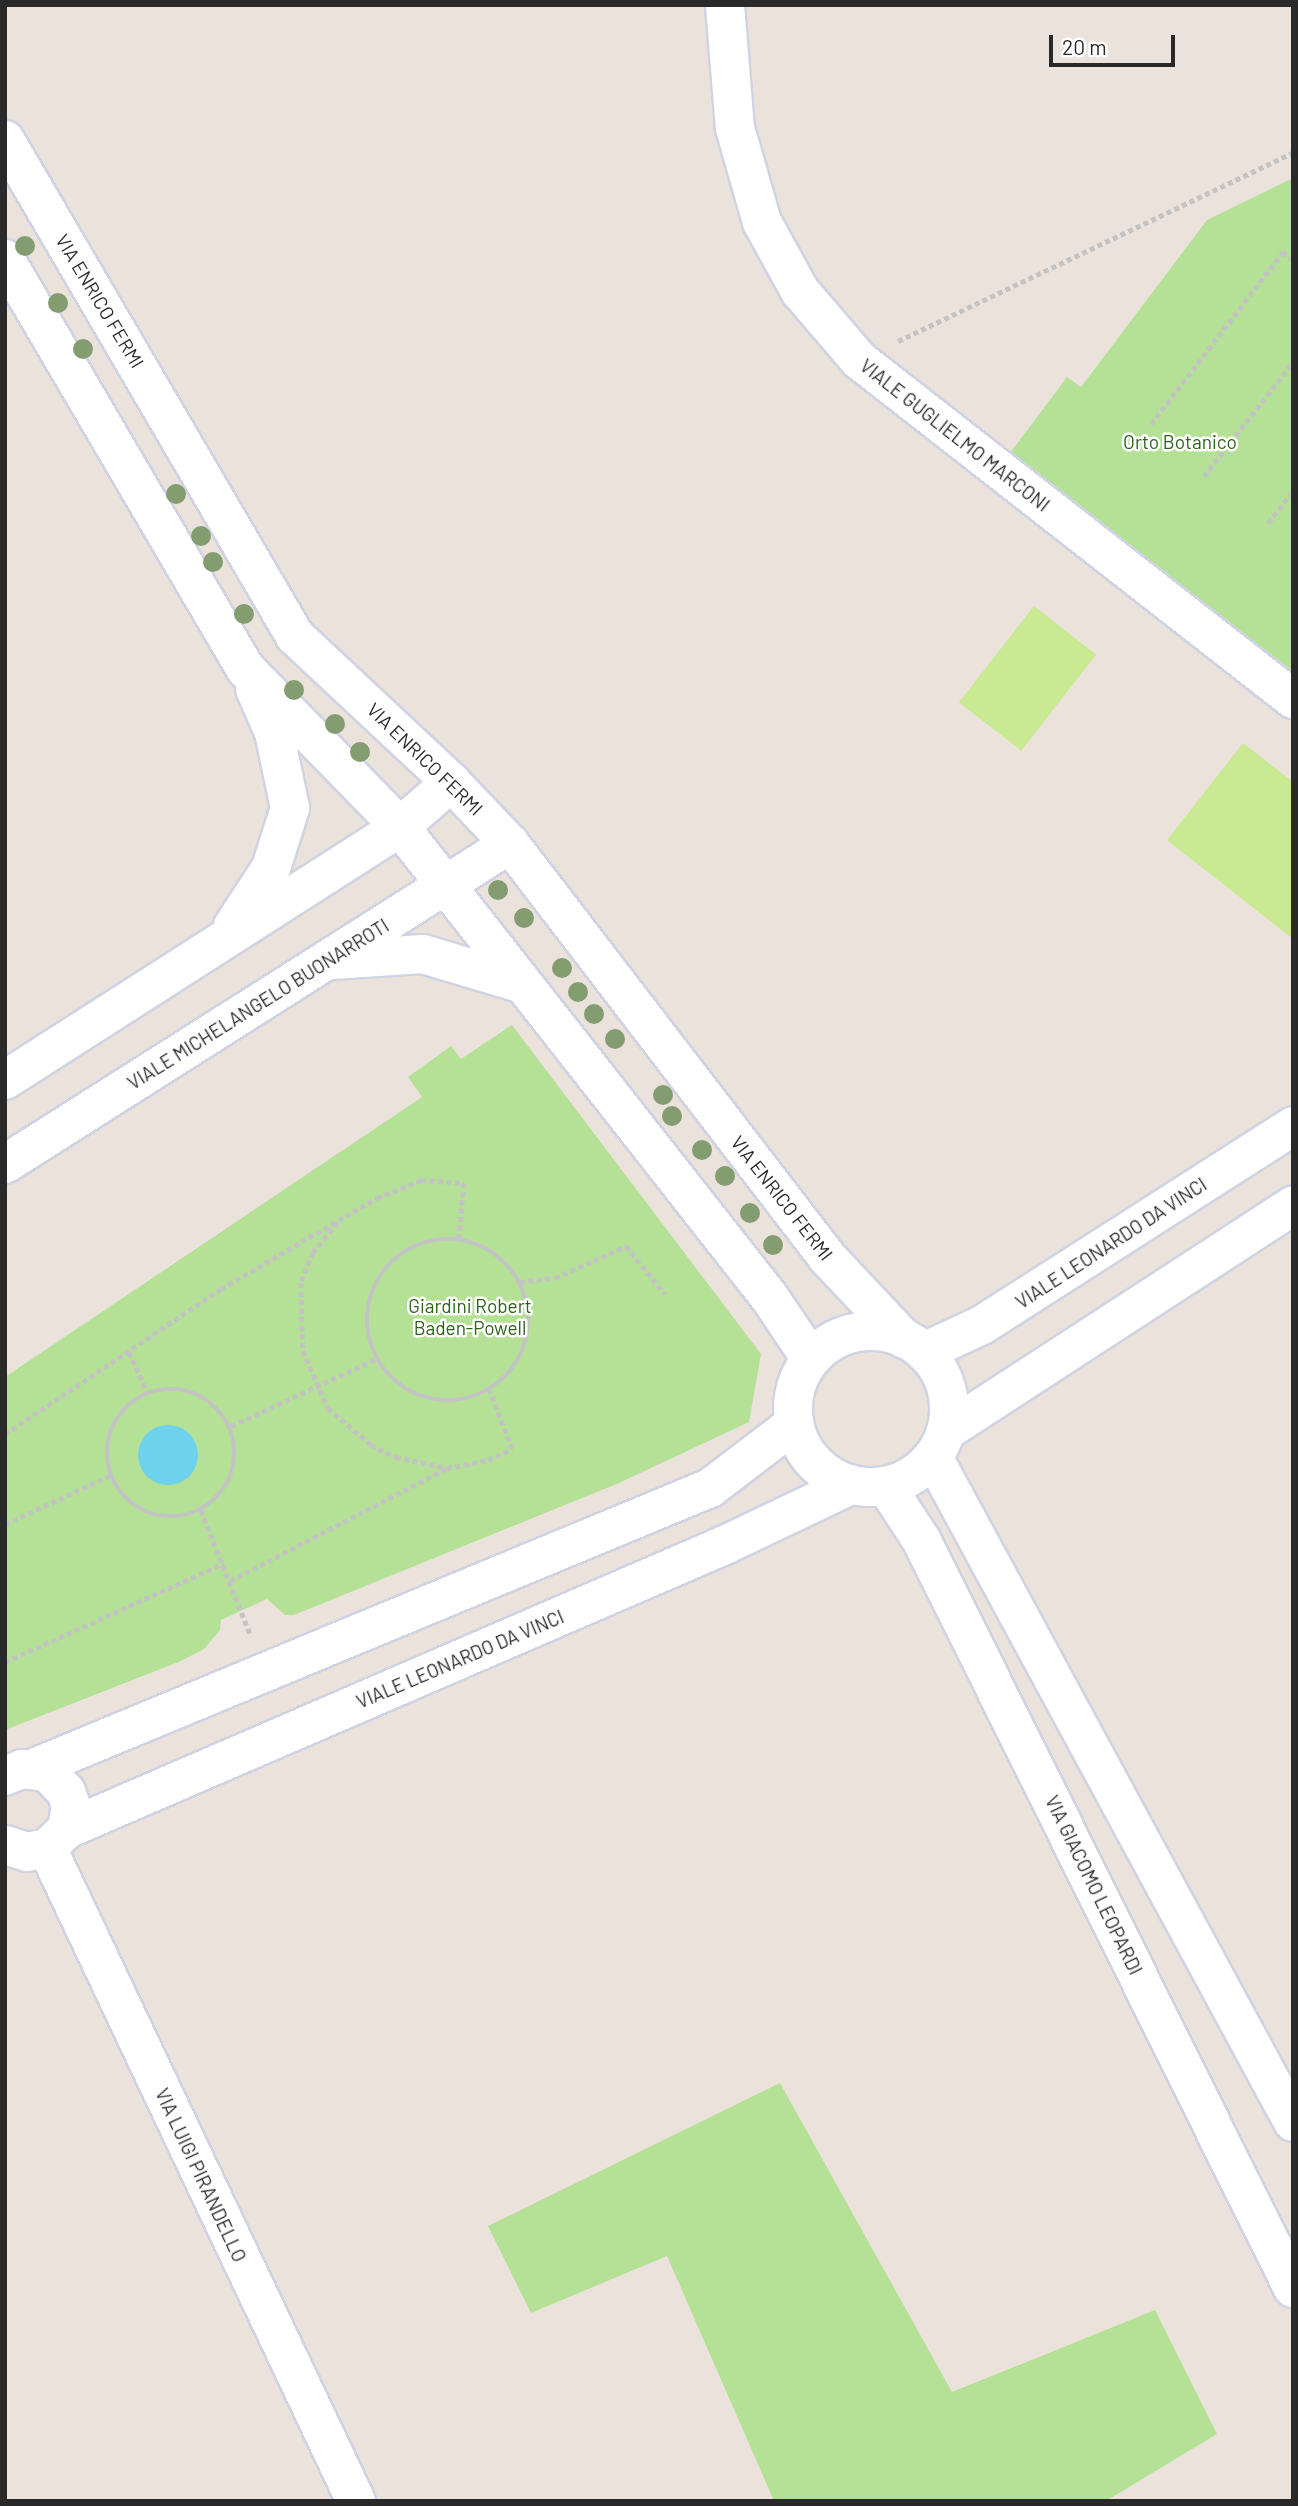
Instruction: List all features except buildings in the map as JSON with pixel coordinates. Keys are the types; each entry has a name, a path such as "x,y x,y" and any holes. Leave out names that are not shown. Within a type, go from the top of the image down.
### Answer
{"street":[{"name":"VIALE GUGLIELMO MARCONI","path":"725,5 736,128 762,222 800,290 859,360 1293,699"},
{"name":"VIA ENRICO FERMI","path":"5,140 295,636 452,782 510,844 827,1257 914,1345"},
{"path":"5,259 246,669 274,732 290,808 271,868 223,940"},
{"path":"102,426 156,396"},
{"path":"246,669 400,827 770,1298 811,1359"},
{"path":"5,1080 400,827 452,782"},
{"name":"VIALE MICHELANGELO BUONARROTI","path":"5,1164 510,844"},
{"path":"327,961 423,954 523,984"},
{"name":"VIALE LEONARDO DA VINCI","path":"914,1345 982,1325 1293,1126"},
{"path":"1293,1206 940,1444 912,1476 869,1486 826,1474 807,1455 794,1424 799,1378 811,1359 827,1344 860,1331 914,1345 945,1385 940,1444 1293,2122"},
{"path":"20,1772 710,1488 794,1424"},
{"name":"VIALE LEONARDO DA VINCI","path":"28,1845 725,1545 869,1486"},
{"name":"VIA GIACOMO LEOPARDI","path":"869,1486 922,1541 1293,2288"},
{"path":"20,1772 47,1772 66,1792 71,1806 28,1845"},
{"name":"VIA LUIGI PIRANDELLO","path":"28,1845 356,2501"}],"path":[{"path":"859,360 1293,153"},
{"path":"1151,424 1283,252 1293,260"},
{"path":"1204,476 1293,362"},
{"path":"1268,523 1293,491"},
{"path":"5,1434 221,1289 343,1217 421,1180 464,1183 459,1239"},
{"path":"343,1217 313,1253 301,1283 303,1351 315,1387 347,1429 371,1445 396,1457 447,1468"},
{"path":"459,1239 495,1254 520,1282 528,1318 522,1354 509,1375 489,1390 465,1399 439,1401 414,1394 393,1380 376,1359 368,1335 367,1310 374,1284 388,1263 409,1247 433,1240 459,1239"},
{"path":"520,1282 555,1278 626,1246 665,1294"},
{"path":"129,1352 148,1393"},
{"path":"230,1426 376,1359"},
{"path":"187,1390 205,1397 230,1426 236,1445 229,1483 201,1510 180,1517 159,1516 138,1508 122,1494 111,1475 106,1455 117,1417 148,1393 187,1390"},
{"path":"230,1581 447,1468 488,1461 512,1448 489,1390"},
{"path":"5,1524 111,1475"},
{"path":"201,1510 224,1563 264,1673"},
{"path":"5,1662 224,1563"}],"green space":[{"name":"Orto Botanico","path":"1293,178 1293,671 1010,453 1067,377 1081,387 1207,220"},
{"path":"1034,606 1096,655 1021,751 959,702"},
{"path":"1243,743 1293,782 1293,939 1167,840"},
{"name":"Giardini Robert Baden-Powell","path":"512,1025 761,1354 749,1422 619,1483 294,1615 285,1615 267,1599 221,1620 220,1630 204,1649 181,1661 5,1730 5,1377 422,1097 408,1077 451,1046 461,1059"},
{"path":"780,2083 952,2392 1155,2310 1217,2434 1106,2501 774,2501 667,2256 531,2313 488,2226"}],"water":[{"path":"162,1425 174,1425 193,1438 198,1455 196,1467 185,1480 174,1485 162,1485 143,1472 138,1461 138,1449 151,1430"}]}
